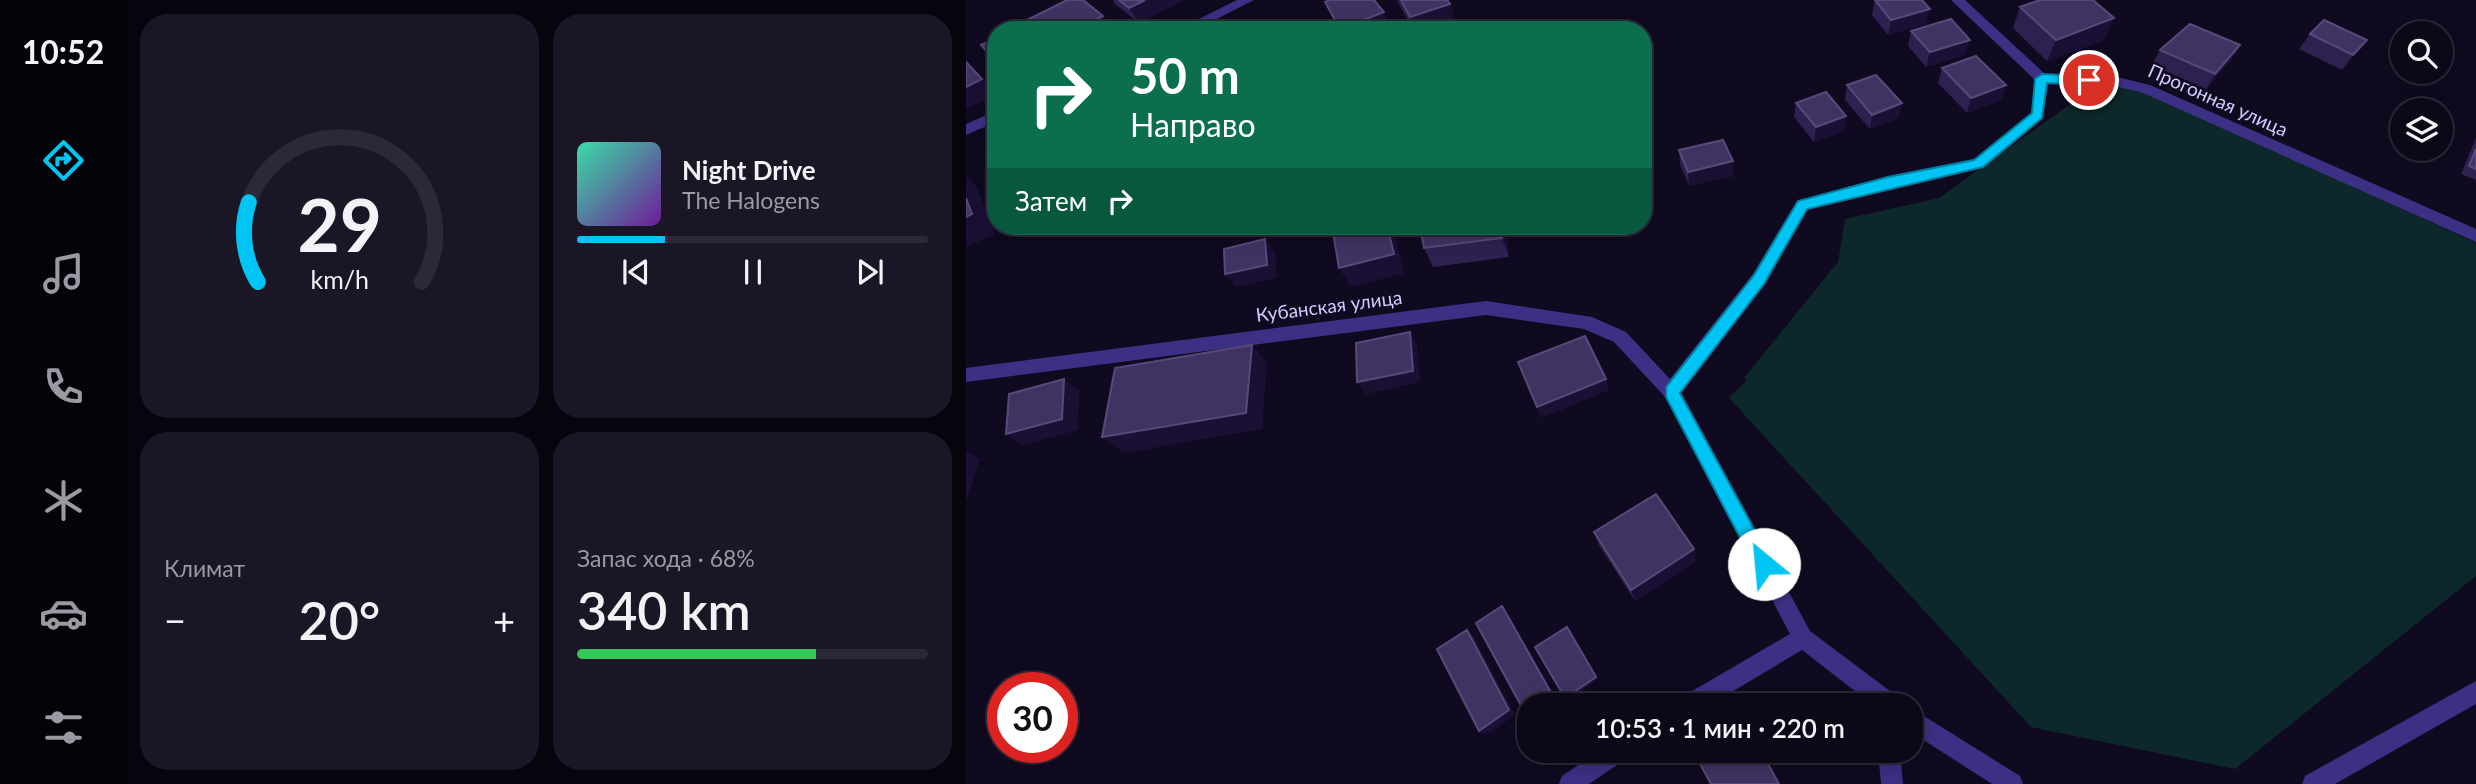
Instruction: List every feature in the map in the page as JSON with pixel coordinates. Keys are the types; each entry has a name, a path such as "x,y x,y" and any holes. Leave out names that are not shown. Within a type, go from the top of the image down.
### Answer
{"street":[{"path":"1202,21 1248,0"},
{"path":"1671,392 1759,279 1802,205 1888,182 1978,164 2038,115 2042,79 1957,0"},
{"name":"Прогонная улица","path":"2042,79 2113,81 2146,88 2476,236"},
{"path":"966,130 987,120"},
{"name":"Кубанская улица","path":"966,375 1486,308 1586,322 1620,337 1671,392 1803,638"},
{"path":"1710,693 1803,638 1872,693"},
{"path":"2313,784 2476,692"},
{"path":"1923,727 2012,784"},
{"path":"1570,784 1601,763"},
{"path":"1890,763 1892,784"}],"green space":[{"path":"2125,82 2476,243 2476,576 2235,769 2031,727 1729,398 1747,380 1744,378 1838,262 1845,219 1939,198 2093,88"}],"building":[{"path":"1067,0 1083,0 1103,16 1094,21 1027,20"},
{"path":"1119,0 1145,0 1129,8"},
{"path":"1374,0 1384,12 1361,21 1336,21 1325,2"},
{"path":"1401,0 1447,0 1450,4 1410,17"},
{"path":"1875,0 1922,0 1930,9 1891,20"},
{"path":"2040,0 2093,0 2114,18 2056,40 2020,7"},
{"path":"1951,19 1970,40 1930,52 1911,31"},
{"path":"2324,20 2367,40 2353,55 2310,34"},
{"path":"2190,24 2240,45 2215,74 2160,50"},
{"path":"1976,56 2006,85 1971,98 1942,68"},
{"path":"966,62 982,79 966,87"},
{"path":"1876,75 1902,103 1872,115 1847,85"},
{"path":"1826,92 1846,116 1816,127 1796,103"},
{"path":"1723,140 1733,161 1688,172 1679,150"},
{"path":"2476,149 2476,169 2469,166"},
{"path":"966,198 972,214 966,217"},
{"path":"1334,235 1389,235 1394,254 1339,268"},
{"path":"1422,235 1502,235 1502,238 1424,248"},
{"path":"1265,239 1267,265 1225,274 1224,249"},
{"path":"1410,332 1413,371 1357,382 1356,343"},
{"path":"1585,336 1606,379 1537,407 1518,362"},
{"path":"1252,345 1246,413 1102,437 1115,368"},
{"path":"1064,379 1062,419 1006,434 1009,394"},
{"path":"1656,494 1694,549 1631,590 1594,532"},
{"path":"1502,606 1551,693 1517,693 1517,698 1476,623"},
{"path":"1567,627 1596,677 1572,693 1562,693 1535,647"},
{"path":"1467,630 1509,710 1479,731 1437,649"},
{"path":"1700,763 1768,763 1779,784 1711,784"}],"route":[{"path":"1764,564 1671,392 1759,279 1802,205 1888,182 1978,164 2038,115 2042,79 2089,80"}]}
